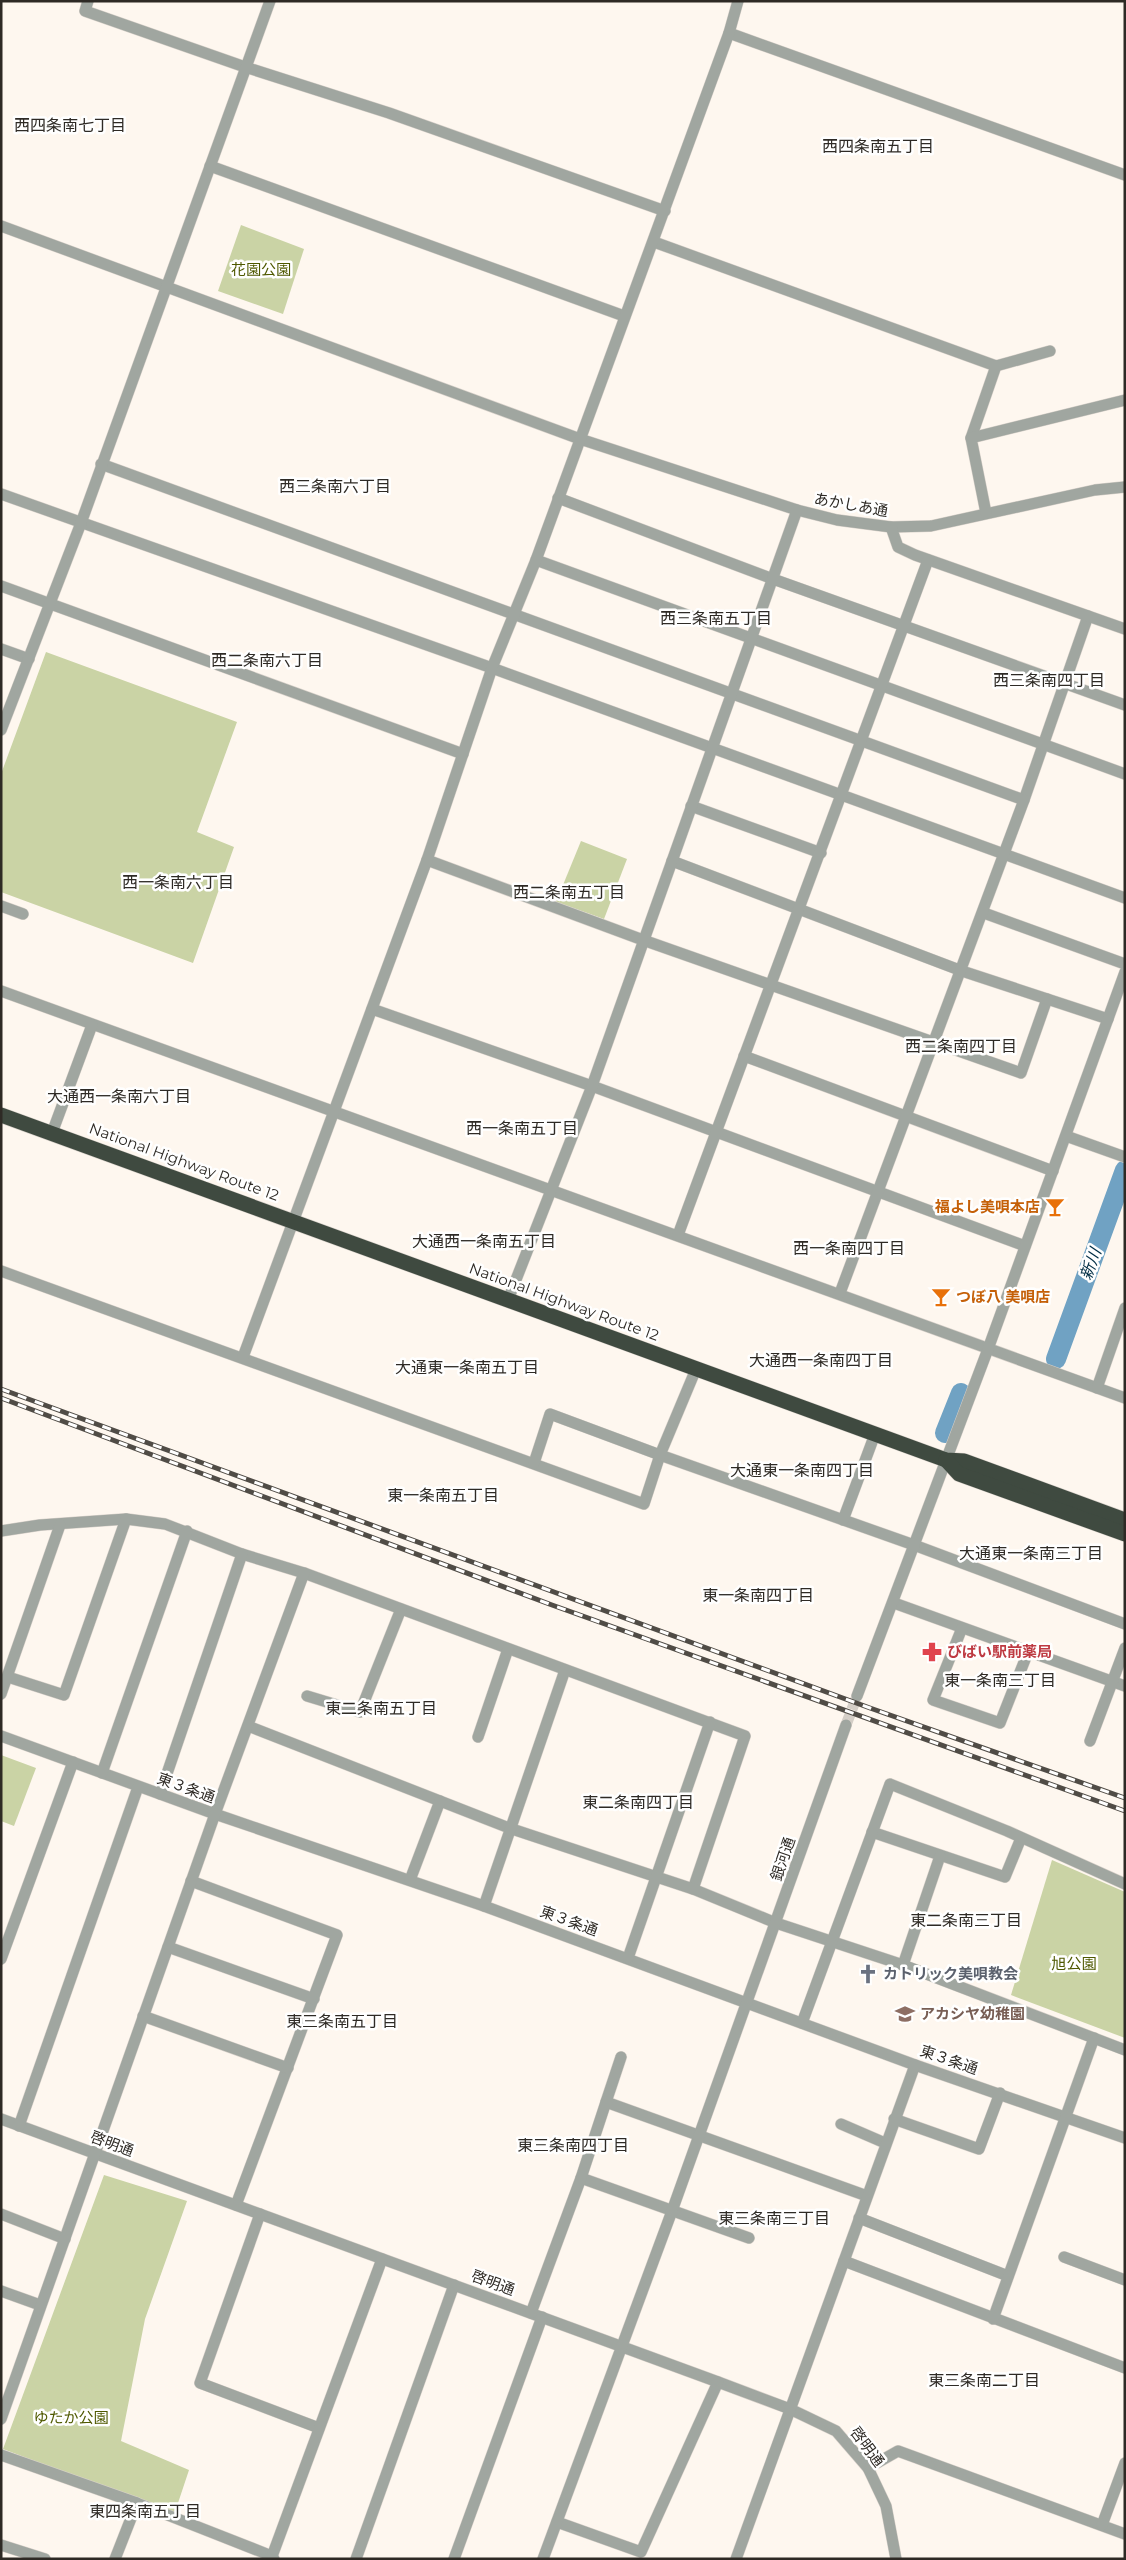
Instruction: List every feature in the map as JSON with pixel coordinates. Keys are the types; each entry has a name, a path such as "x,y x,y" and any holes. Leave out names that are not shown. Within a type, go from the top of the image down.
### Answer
{"highway":[{"name":"National Highway Route 12","path":"1,1115 946,1460 964,1461 1125,1520"},
{"name":"National Highway Route 12","path":"946,1460 959,1474 1125,1534"}],"street":[{"path":"88,1 85,11 245,67 389,113 665,211"},
{"path":"1,730 4,714 29,659 81,523 270,1"},
{"path":"243,1357 427,860 492,668 536,560 624,316 654,242 729,33 737,2"},
{"path":"729,33 1125,175"},
{"path":"210,166 624,316"},
{"name":"あかしあ通","path":"1,226 580,439 797,510 837,520 891,527 931,526 1095,490 1125,487"},
{"path":"654,242 996,366 1050,351"},
{"path":"986,513 971,438 996,366"},
{"path":"971,438 1125,400"},
{"path":"101,464 1024,800"},
{"path":"1,494 492,668 711,750 1125,898"},
{"path":"558,498 773,579 905,624 1125,705"},
{"path":"508,1300 592,1086 797,510"},
{"path":"891,527 898,547 928,560 1125,629"},
{"path":"536,560 1125,774"},
{"path":"678,1235 863,740 928,560"},
{"path":"1,586 463,754"},
{"path":"840,1293 984,913 1088,616"},
{"path":"1,649 29,659"},
{"path":"691,806 821,853"},
{"path":"427,860 643,940 1021,1073 1047,999"},
{"path":"672,861 962,971 1108,1019"},
{"path":"1,906 23,914"},
{"path":"984,913 1125,964"},
{"path":"857,1696 894,1603 1125,972"},
{"path":"1,991 335,1110 1125,1398"},
{"path":"372,1008 592,1086 1025,1246"},
{"path":"52,1133 92,1025"},
{"path":"744,1056 1053,1171"},
{"path":"1066,1136 1125,1157"},
{"path":"1,1271 243,1357 644,1504 660,1456 696,1369"},
{"path":"1097,1388 1125,1308"},
{"path":"534,1464 550,1414 660,1456 843,1520 1125,1624"},
{"path":"843,1520 874,1434"},
{"path":"8,1677 64,1695 126,1519"},
{"path":"1,1531 40,1524 60,1525 126,1519 165,1524 242,1554 304,1573 745,1736 693,1889"},
{"path":"1,1694 60,1525"},
{"path":"102,1773 187,1531"},
{"path":"160,1794 242,1554"},
{"path":"1,2419 191,1881 304,1573"},
{"path":"894,1603 1125,1686"},
{"path":"307,1696 360,1712 401,1609"},
{"path":"962,1628 933,1700 1000,1724 1028,1652"},
{"path":"1090,1741 1125,1648"},
{"path":"478,1738 508,1649"},
{"path":"484,1906 509,1828 565,1670"},
{"path":"628,1958 710,1722"},
{"name":"銀河通","path":"543,2559 748,2003 846,1725"},
{"path":"248,1726 509,1828 655,1878 693,1889 776,1923 902,1965 1125,2050"},
{"name":"東３条通","path":"1,1736 138,1787 484,1906 915,2065 1125,2138"},
{"path":"1,1959 73,1762"},
{"path":"802,2023 890,1784 1021,1838 1125,1884"},
{"path":"19,2126 138,1787"},
{"path":"410,1880 440,1801"},
{"path":"872,1832 1005,1877 1021,1838"},
{"path":"902,1965 940,1856"},
{"path":"191,1881 337,1935 236,2205"},
{"path":"168,1947 314,1999"},
{"path":"144,2016 288,2068"},
{"path":"993,2319 1094,2038"},
{"path":"454,2559 537,2316 621,2057"},
{"path":"736,2559 915,2065"},
{"path":"894,2119 979,2149 1000,2093"},
{"path":"606,2102 867,2196"},
{"name":"啓明通","path":"1,2119 718,2382 790,2409 836,2431 868,2468 886,2506 896,2559"},
{"path":"841,2124 886,2143"},
{"path":"581,2178 749,2238"},
{"path":"1,2214 65,2239"},
{"path":"260,2214 200,2383 319,2428"},
{"path":"859,2218 1008,2276"},
{"path":"1064,2257 1125,2280"},
{"path":"1,2455 137,2503 272,2558 382,2260"},
{"path":"844,2260 993,2319 1125,2368"},
{"path":"356,2559 454,2285"},
{"path":"1,2291 40,2305"},
{"path":"558,2522 641,2552 718,2382"},
{"path":"868,2468 898,2451 1125,2534"},
{"path":"1102,2525 1125,2463"},
{"path":"115,2559 137,2503"},
{"path":"1,2545 45,2559"}],"green space":[{"name":"花園公園","path":"241,225 304,249 283,314 218,291"},
{"path":"46,652 237,722 197,832 234,847 193,963 1,892 1,774"},
{"path":"581,841 627,859 604,919 556,902"},
{"path":"1,1755 36,1768 14,1826 1,1821"},
{"name":"旭公園","path":"1052,1860 1125,1892 1125,2038 1011,1995"},
{"name":"ゆたか公園","path":"104,2175 187,2201 145,2319 121,2441 189,2470 174,2515 3,2449"}],"waterway":[{"name":"新川","path":"1056,1359 1125,1170"},
{"name":"新川","path":"945,1433 961,1393"}],"tunnel":[{"path":"846,1725 857,1696"}],"railway":[{"path":"1,1389 870,1708 1125,1798"},
{"path":"1,1398 552,1605 1125,1811"}],"place":[{"name":"福よし美唄本店","path":"1055,1207"},
{"name":"つぼ八 美唄店","path":"941,1297"},
{"name":"びばい駅前薬局","path":"932,1652"},
{"name":"カトリック美唄教会","path":"868,1974"},
{"name":"アカシヤ幼稚園","path":"905,2014"}],"district":[{"name":"西四条南七丁目","path":"70,125"},
{"name":"西四条南五丁目","path":"878,146"},
{"name":"西三条南六丁目","path":"335,486"},
{"name":"西三条南五丁目","path":"716,618"},
{"name":"西二条南六丁目","path":"267,660"},
{"name":"西三条南四丁目","path":"1049,680"},
{"name":"西一条南六丁目","path":"178,882"},
{"name":"西二条南五丁目","path":"569,892"},
{"name":"西二条南四丁目","path":"961,1046"},
{"name":"大通西一条南六丁目","path":"119,1096"},
{"name":"西一条南五丁目","path":"522,1128"},
{"name":"大通西一条南五丁目","path":"484,1241"},
{"name":"西一条南四丁目","path":"849,1248"},
{"name":"大通西一条南四丁目","path":"821,1360"},
{"name":"大通東一条南五丁目","path":"467,1367"},
{"name":"大通東一条南四丁目","path":"802,1470"},
{"name":"東一条南五丁目","path":"443,1495"},
{"name":"大通東一条南三丁目","path":"1031,1553"},
{"name":"東一条南四丁目","path":"758,1595"},
{"name":"東一条南三丁目","path":"1000,1680"},
{"name":"東二条南五丁目","path":"381,1708"},
{"name":"東二条南四丁目","path":"638,1802"},
{"name":"東二条南三丁目","path":"966,1920"},
{"name":"東三条南五丁目","path":"342,2021"},
{"name":"東三条南四丁目","path":"573,2145"},
{"name":"東三条南三丁目","path":"774,2218"},
{"name":"東三条南二丁目","path":"984,2380"},
{"name":"東四条南五丁目","path":"145,2511"}]}
